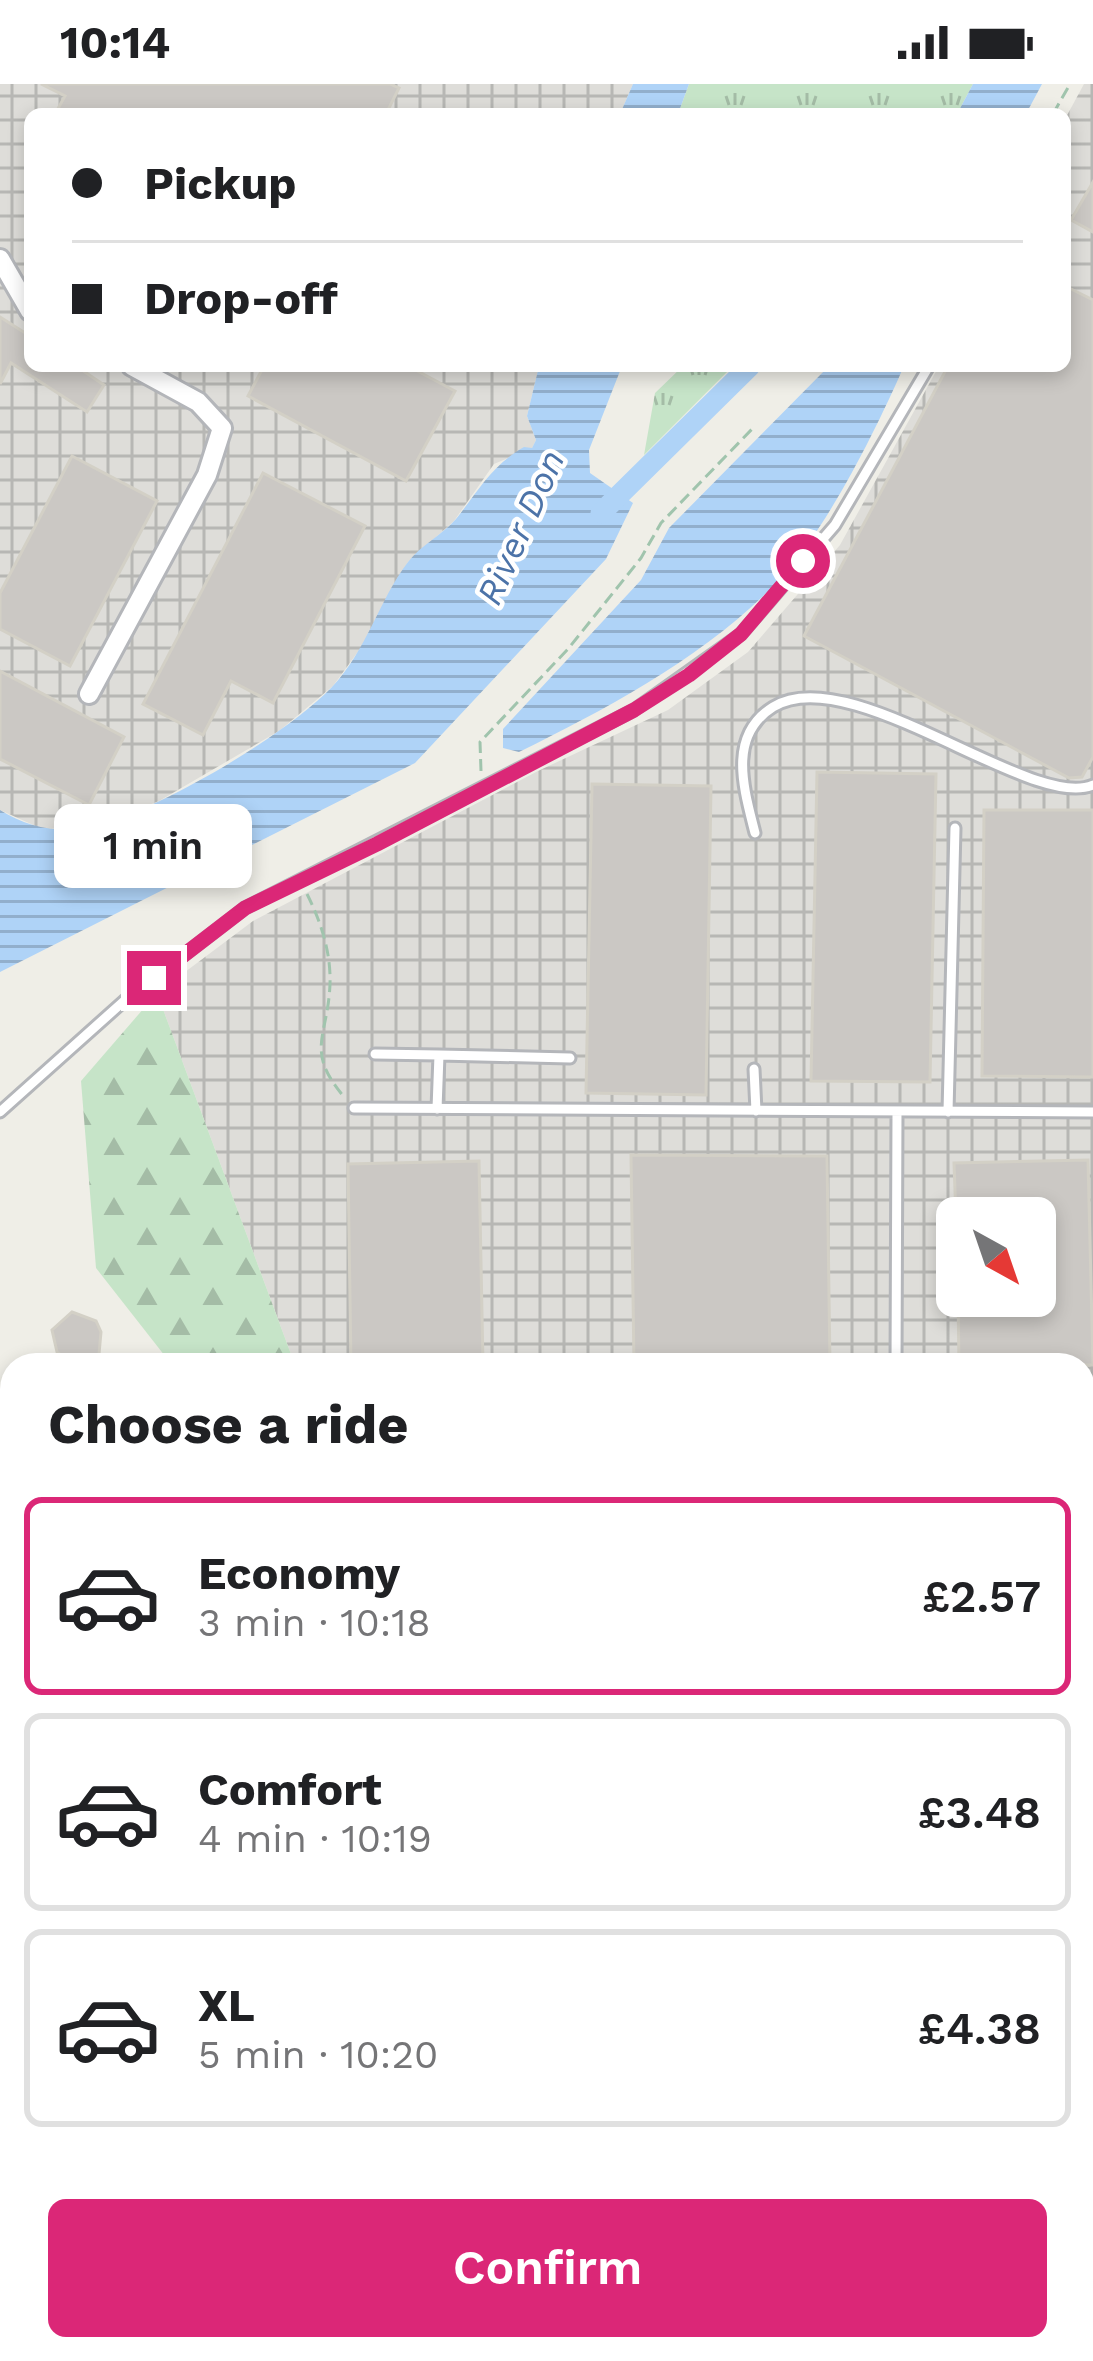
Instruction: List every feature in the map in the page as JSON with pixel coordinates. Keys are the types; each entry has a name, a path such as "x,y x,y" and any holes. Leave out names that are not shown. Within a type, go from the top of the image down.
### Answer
{"street":[{"path":"0,259 24,301"},
{"path":"89,694 207,476 222,428 198,402 143,372"}],"lane":[{"path":"0,1112 245,908 634,710 741,634 835,525 925,372"},
{"path":"755,832 741,757 747,735 765,712 808,695 931,733 1066,790 1093,785"},
{"path":"948,1112 956,828"},
{"path":"375,1054 570,1058"},
{"path":"437,1109 440,1055"},
{"path":"754,1069 756,1111"},
{"path":"354,1108 1093,1112"},
{"path":"896,1112 896,1353"}],"path":[{"path":"481,787 480,742 568,649 641,559 661,523 754,426"},
{"path":"300,881 323,926 330,984 318,1047 323,1072 354,1108"}],"shaded area":[{"path":"0,84 633,84 623,108 24,108 24,372 538,372 527,416 536,440 532,448 494,464 454,521 408,562 376,627 333,686 279,731 159,801 94,827 42,829 0,810"},
{"path":"1084,84 1093,84 1093,1353 291,1353 157,993 253,921 538,771 668,710 748,652 840,545 936,372 1071,372 1071,108"}],"green space":[{"path":"689,84 973,84 960,108 680,108"},
{"path":"677,372 727,372 644,455 655,393"},
{"path":"157,993 291,1353 163,1353 96,1268 81,1081"}],"water":[{"path":"633,84 689,84 680,108 623,108"},
{"path":"973,84 1042,84 1029,108 960,108"},
{"name":"River Don","path":"538,372 620,372 589,450 590,473 633,503 606,559 415,763 0,972 0,810 46,828 96,826 187,787 285,727 344,673 408,562 456,519 503,462 524,447 532,448 536,440 527,416"},
{"path":"823,372 901,372 832,506 797,558 751,607 690,656 588,717 519,752 503,748 503,729 641,580 669,528"}],"building":[{"path":"41,84 390,84 399,88 389,108 58,108 65,96"},
{"path":"1093,182 1093,232 1071,220"},
{"path":"1071,289 1093,300 1093,757 1082,777 1069,778 804,636 945,372 1071,372"},
{"path":"0,317 24,332 24,371 11,363 0,384"},
{"path":"25,372 85,372 104,385 87,412"},
{"path":"261,372 419,372 455,391 406,481 248,396"},
{"path":"72,456 157,501 70,666 0,629 0,593"},
{"path":"263,473 365,526 273,703 231,681 203,735 143,704"},
{"path":"0,671 124,737 89,805 0,759"},
{"path":"817,772 936,774 930,1082 811,1081"},
{"path":"592,784 711,786 706,1095 586,1093"},
{"path":"984,810 1093,810 1093,1077 982,1076"},
{"path":"631,1155 827,1156 830,1353 634,1353"},
{"path":"1088,1160 1093,1353 959,1353 958,1317 1056,1317 1056,1197 955,1197 954,1163"},
{"path":"479,1161 483,1353 351,1353 348,1164"},
{"path":"72,1312 96,1321 101,1332 99,1353 58,1353 52,1330"}],"waterway":[{"path":"601,513 744,372"}],"route":[{"path":"154,978 245,908 634,710 689,675 741,634 803,561"}]}
